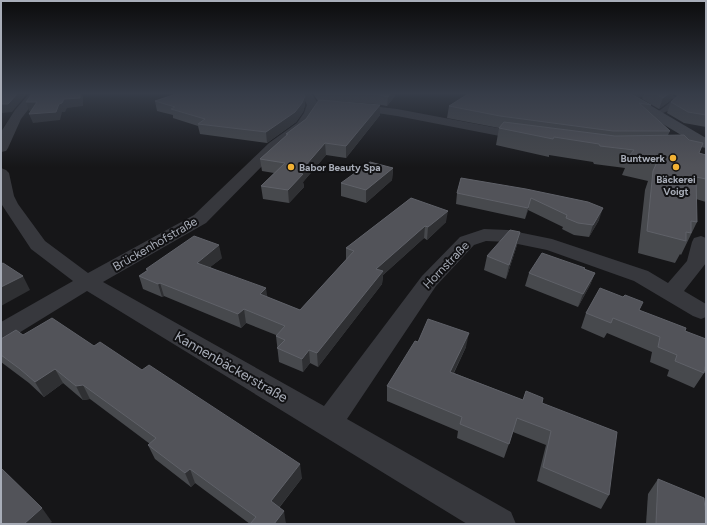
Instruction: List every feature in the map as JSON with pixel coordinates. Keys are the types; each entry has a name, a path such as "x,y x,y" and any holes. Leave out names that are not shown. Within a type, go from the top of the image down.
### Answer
{"main road":[{"path":"664,118 705,144"}],"street":[{"path":"1,148 11,118"},
{"name":"Brückenhofstraße","path":"1,333 87,282 200,219 274,146 301,126 307,118"},
{"path":"424,118 536,139"},
{"path":"684,146 705,144"},
{"name":"Kannenbäckerstraße","path":"1,173 6,196 10,205 38,245 87,282 499,524"},
{"name":"Hornstraße","path":"328,423 429,281 467,240 484,235 508,236 552,245 641,276 703,313"},
{"path":"670,292 682,281 697,262 701,242"}],"building":[{"path":"203,118 286,118 266,132 198,124 205,119"},
{"path":"369,118 346,146 325,143 299,173 303,174 288,190 261,186 285,163 260,159 288,134 286,134 306,119"},
{"path":"519,118 656,118 670,131 613,131"},
{"path":"504,122 615,136 684,135 689,140 703,143 699,153 706,155 706,179 696,177 697,222 691,221 691,233 686,232 686,241 647,231 653,171 657,162 629,156 634,150 600,146 599,144 554,137 553,139 499,128"},
{"path":"370,162 393,168 366,190 341,183"},
{"path":"461,178 526,189 588,202 603,208 593,225 578,223 566,218 567,215 531,198 528,208 457,193"},
{"path":"411,198 448,211 428,227 425,226 376,269 383,271 317,353 309,350 302,359 277,348 285,340 276,336 285,326 244,309 238,314 139,276 148,270 146,269 194,236 219,245 197,263 266,288 260,294 300,310 354,251 346,248"},
{"path":"510,230 520,232 509,265 487,256"},
{"path":"542,253 595,273 583,294 529,273"},
{"path":"3,263 23,276 1,287 1,264"},
{"path":"600,288 623,297 625,295 643,302 639,310 686,328 685,331 706,339 706,363 704,373 675,361 677,355 658,347 660,337 613,318 611,323 586,313"},
{"path":"52,318 94,346 100,342 142,370 149,365 300,464 271,501 284,511 274,524 250,524 256,517 190,469 185,473 148,445 156,438 83,385 76,386 55,369 35,382 1,355 1,339 16,330 23,335"},
{"path":"428,319 469,333 450,372 523,400 526,391 543,398 542,403 617,432 609,495 543,467 551,431 517,418 509,444 460,424 462,417 387,386 415,341 418,342"},
{"path":"1,468 42,508 24,524 1,524"},
{"path":"658,479 704,498 706,524 656,523"}],"place":[{"name":"Buntwerk","path":"673,158"},
{"name":"Babor Beauty Spa","path":"291,167"},
{"name":"Bäckerei Voigt","path":"676,167"}]}
